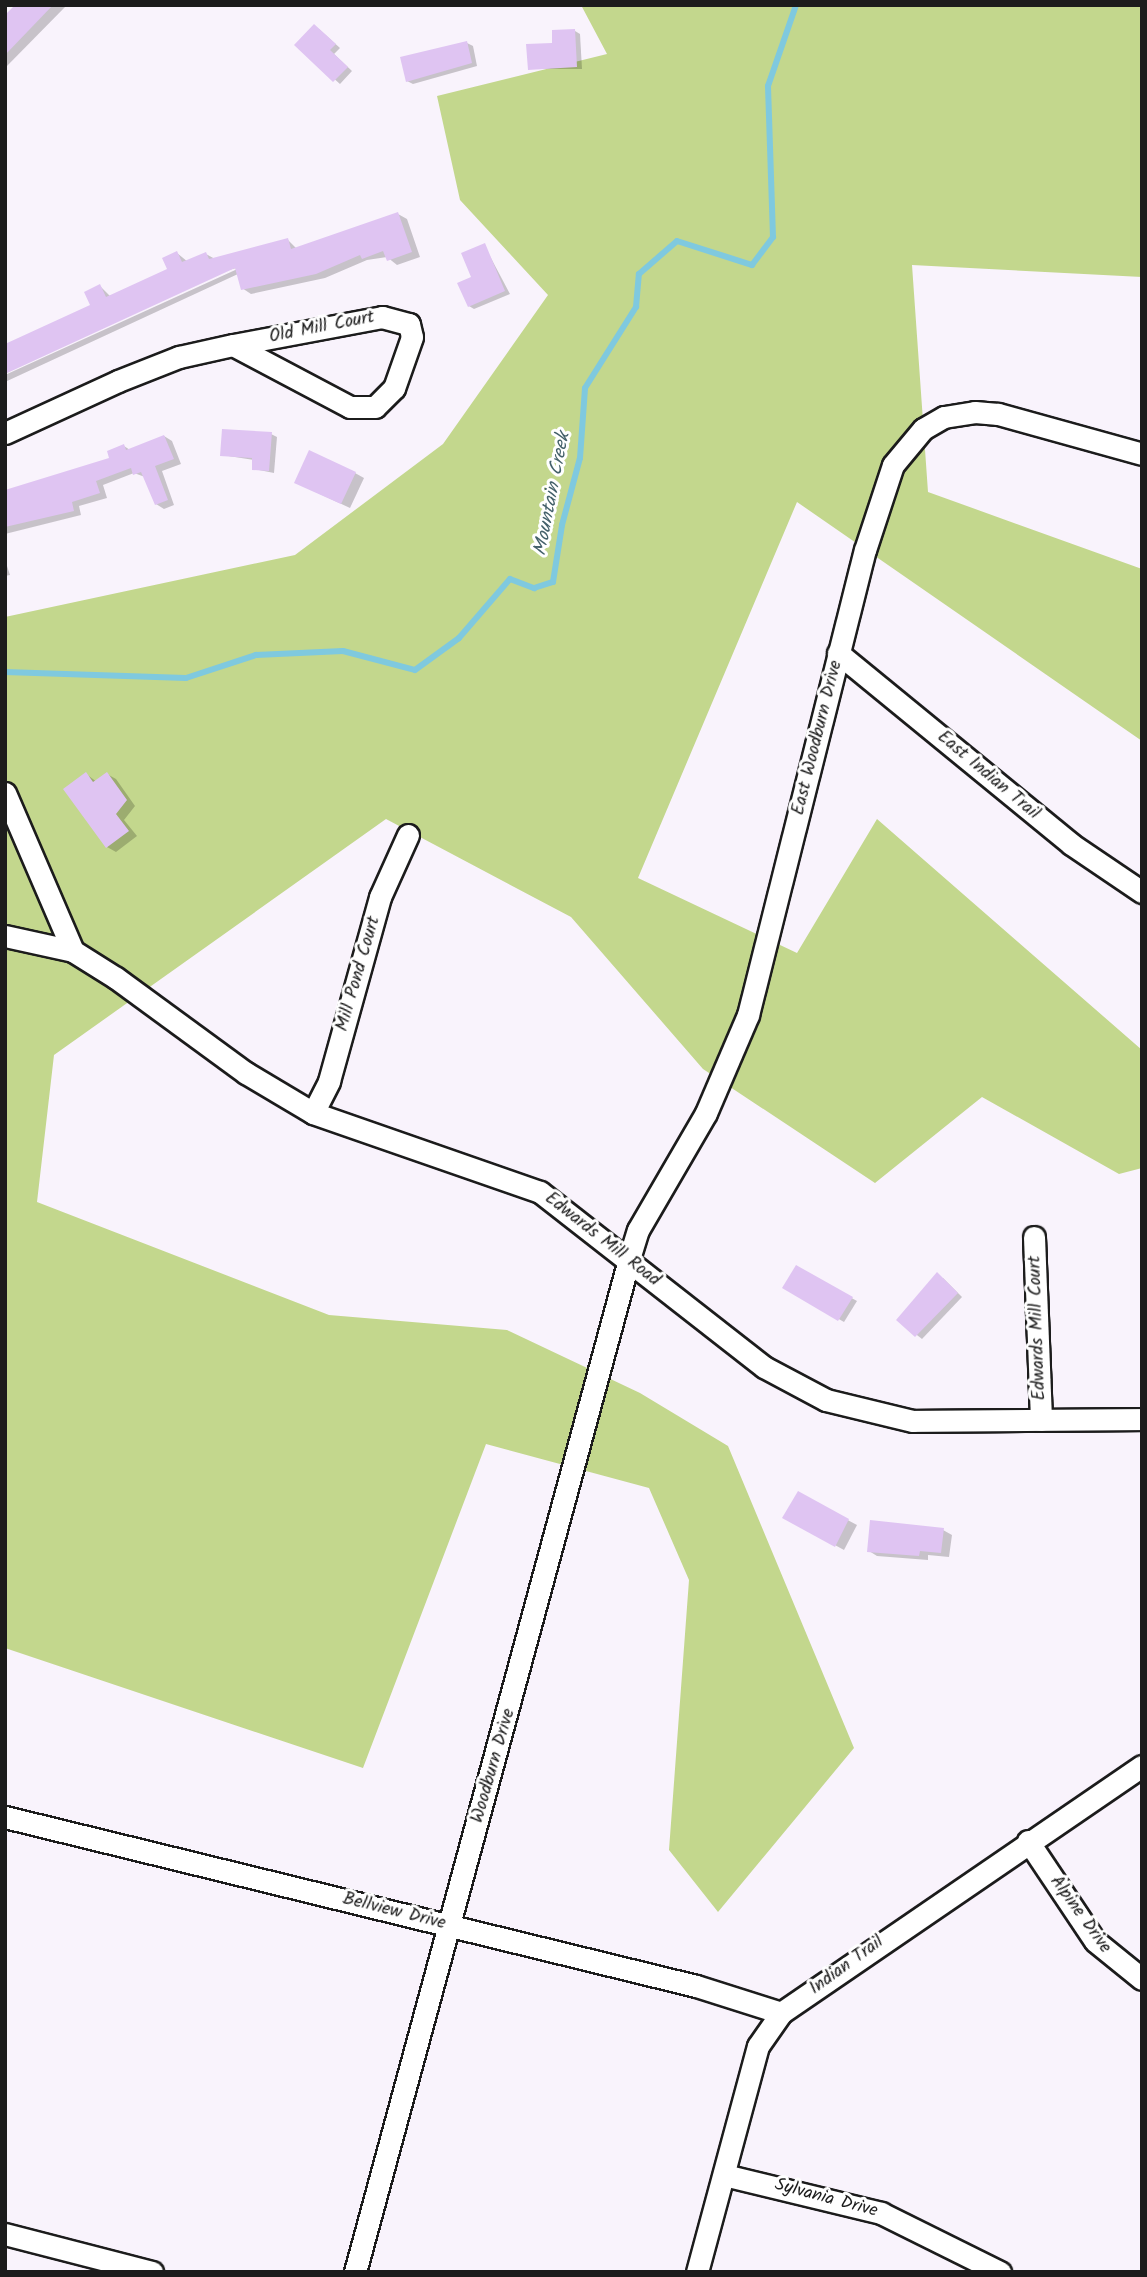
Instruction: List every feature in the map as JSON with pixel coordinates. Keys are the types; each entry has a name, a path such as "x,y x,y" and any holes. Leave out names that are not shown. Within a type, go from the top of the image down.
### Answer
{"street":[{"name":"Old Mill Court","path":"5,433 118,381 179,357 233,345 382,317 409,324 412,337 388,398 362,409 340,401 233,345"},
{"name":"East Woodburn Drive","path":"629,1259 638,1230 706,1113 748,1015 838,653 887,479 905,446 923,429 965,413 998,414 1142,454"},
{"name":"East Indian Trail","path":"838,653 1049,827 1142,892"},
{"path":"5,793 72,951"},
{"name":"Mill Pond Court","path":"313,1113 329,1081 380,897 408,835"},
{"name":"Edwards Mill Road","path":"5,936 72,951 116,978 246,1073 313,1113 379,1139 521,1182 561,1205 764,1367 826,1400 913,1421 1142,1419"},
{"name":"Edwards Mill Court","path":"1034,1237 1041,1420"},
{"name":"Woodburn Drive","path":"355,2272 629,1259"},
{"name":"Indian Trail","path":"698,2272 758,2046 781,2013 1028,1841 1142,1766"},
{"name":"Bellview Drive","path":"5,1817 696,1986 781,2013"},
{"name":"Alpine Drive","path":"1028,1841 1095,1941 1142,1979"},
{"name":"Sylvania Drive","path":"724,2175 881,2213 1000,2272"},
{"path":"5,2234 152,2272"}],"green space":[{"path":"581,5 1142,5 1142,277 912,265 928,492 1142,569 1142,741 797,502 638,878 797,953 877,819 1142,1050 1142,1168 1119,1174 982,1097 875,1183 703,1069 571,917 386,819 54,1055 37,1202 329,1315 507,1330 640,1393 728,1446 854,1748 718,1912 669,1850 689,1580 649,1488 486,1444 363,1768 5,1648 5,617 295,555 443,444 548,295 460,200 437,96 607,54"}],"building":[{"path":"15,5 53,5 5,55 5,15"},
{"path":"314,24 336,44 330,50 348,67 333,82 294,45"},
{"path":"575,29 577,67 528,70 526,44 552,43 552,30"},
{"path":"467,41 472,63 406,82 400,57"},
{"path":"398,212 412,252 387,261 383,251 362,259 360,255 316,274 241,290 235,268 5,374 5,344 90,305 84,292 100,284 106,297 167,269 162,258 177,251 182,262 206,252 209,259 288,238 291,249"},
{"path":"485,243 505,291 468,307 457,283 471,277 461,253"},
{"path":"222,429 272,432 269,471 252,470 252,458 220,456"},
{"path":"164,435 174,459 155,466 168,500 155,505 141,472 133,475 131,468 96,481 100,493 72,502 74,511 5,527 5,490 109,458 107,451 124,444 126,450"},
{"path":"309,450 356,472 341,504 294,483"},
{"path":"86,772 93,782 107,772 127,800 116,814 129,831 106,848 63,789"},
{"path":"796,1265 853,1297 838,1321 782,1288"},
{"path":"937,1272 958,1293 915,1337 896,1320"},
{"path":"798,1491 849,1519 835,1547 782,1518"},
{"path":"870,1520 944,1528 941,1553 920,1551 919,1556 867,1552"}],"waterway":[{"name":"Mountain Creek","path":"5,672 186,678 256,655 343,651 415,670 459,638 510,579 534,588 553,582 562,525 580,458 585,388 636,307 639,274 677,241 752,265 773,237 768,86 796,5"}]}
